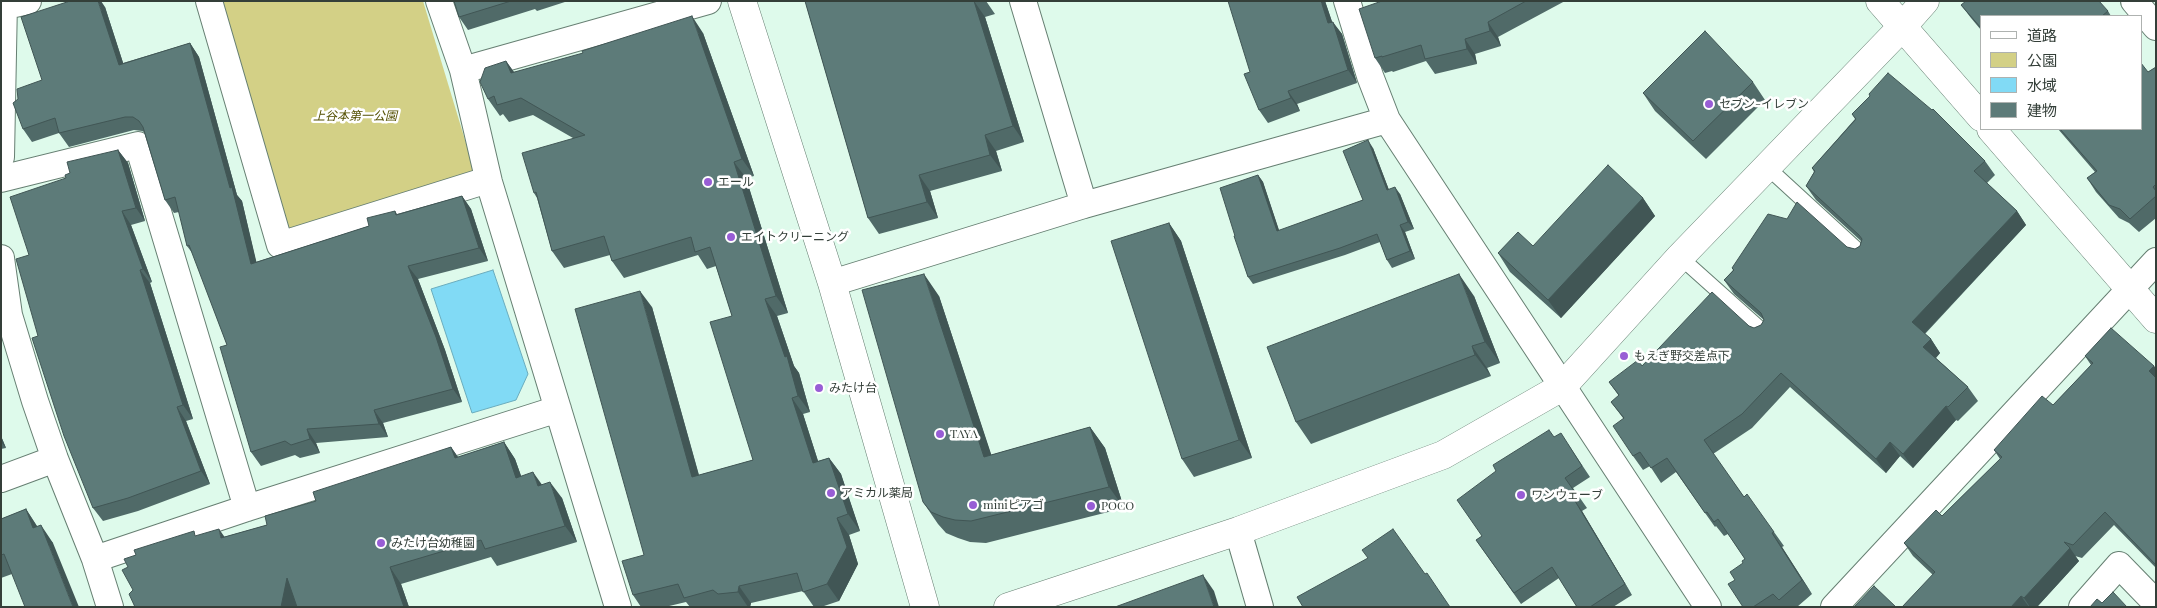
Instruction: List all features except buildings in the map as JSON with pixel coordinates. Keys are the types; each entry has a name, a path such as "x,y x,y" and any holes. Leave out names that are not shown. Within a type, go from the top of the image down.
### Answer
{"street":[{"path":"209,1 280,245 478,183 489,182"},
{"path":"439,1 463,70 489,182 618,607"},
{"path":"463,70 708,1"},
{"path":"742,1 832,283 925,607"},
{"path":"1023,1 1084,205"},
{"path":"1347,1 1370,76 1387,120 1708,607"},
{"path":"1880,1 1980,116"},
{"path":"1008,607 1238,532 1443,454 1562,387 1680,257 1902,28 1925,1"},
{"path":"2134,1 2156,27"},
{"path":"1,157 9,4"},
{"path":"832,283 1084,205 1387,120"},
{"path":"1992,130 2156,319"},
{"path":"1,179 138,145 247,508"},
{"path":"1,258 9,315 55,459 95,559 110,607"},
{"path":"1834,607 2156,261"},
{"path":"95,559 558,408"},
{"path":"1,480 55,459"},
{"path":"1238,532 1260,607"},
{"path":"2082,607 2119,565 2156,603"}],"lane":[{"path":"1767,167 1862,255"},
{"path":"1680,257 1765,333"}],"green space":[{"name":"上谷本第一公園","path":"218,1 423,1 478,183 290,242"}],"water":[{"path":"493,270 528,374 516,400 472,413 431,289"}],"place":[{"name":"セブン-イレブン","path":"1709,104"},
{"name":"エール","path":"708,182"},
{"name":"エイトクリーニング","path":"731,237"},
{"name":"もえぎ野交差点下","path":"1624,356"},
{"name":"みたけ台","path":"819,388"},
{"name":"TAYA","path":"940,434"},
{"name":"アミカル薬局","path":"831,493"},
{"name":"ワンウェーブ","path":"1521,495"},
{"name":"miniピアゴ","path":"973,505"},
{"name":"POCO","path":"1091,506"},
{"name":"みたけ台幼稚園","path":"381,543"}]}
